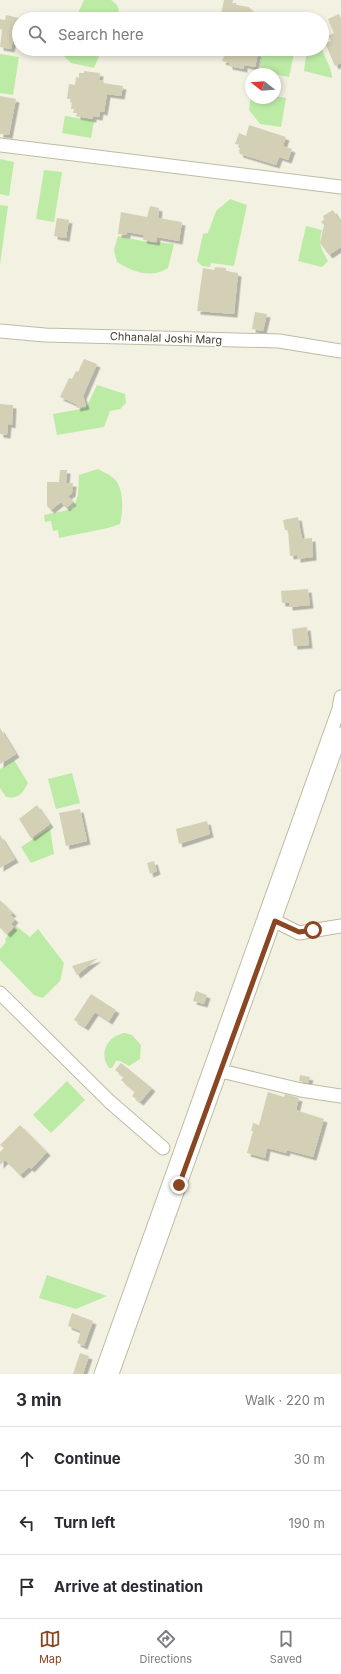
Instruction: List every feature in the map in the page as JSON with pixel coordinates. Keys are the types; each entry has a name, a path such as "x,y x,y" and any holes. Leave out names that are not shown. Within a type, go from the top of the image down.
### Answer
{"street":[{"path":"0,145 341,187"},
{"name":"Chhanalal Joshi Marg","path":"0,331 45,334 279,341 338,353"},
{"path":"102,1374 339,709 341,697"},
{"path":"112,1374 341,734"},
{"path":"275,921 299,932 341,926"},
{"path":"0,993 109,1101 163,1148"},
{"path":"221,1070 301,1090 341,1096"}],"green space":[{"path":"84,0 111,0 117,5 119,12 78,12"},
{"path":"0,54 19,57 13,95 0,93"},
{"path":"64,56 99,56 94,68 71,63"},
{"path":"262,56 294,56 289,77 281,75 281,68 260,68"},
{"path":"306,56 325,56 330,67 332,78 304,71"},
{"path":"281,97 286,98 281,127 260,124 249,110 250,104 281,104"},
{"path":"65,116 94,121 91,138 62,133"},
{"path":"0,159 14,162 9,196 0,194"},
{"path":"44,170 62,172 54,222 36,219"},
{"path":"230,199 247,205 234,266 211,263 210,267 202,266 197,261 203,234 208,233 216,211"},
{"path":"0,205 8,206 0,265"},
{"path":"306,226 322,230 320,239 321,246 328,261 322,267 298,261"},
{"path":"118,236 157,244 158,242 174,244 168,268 149,274 129,269 117,262 114,250"},
{"path":"97,385 125,394 126,403 120,409 110,411 104,427 57,435 53,414 86,408"},
{"path":"98,469 112,477 119,486 122,499 120,524 108,528 59,538 58,530 53,531 51,521 45,522 44,515 73,509 78,495 79,475"},
{"path":"14,760 28,783 20,795 6,797 0,788 0,769"},
{"path":"72,773 80,803 56,809 48,779"},
{"path":"50,828 54,854 31,863 21,847"},
{"path":"16,926 30,937 38,929 64,963 60,981 43,998 34,995 0,960 0,949 6,942 5,939"},
{"path":"125,1033 132,1035 141,1045 140,1059 129,1066 120,1061 116,1061 112,1068 109,1068 104,1057 106,1046 114,1037"},
{"path":"67,1081 85,1100 51,1133 33,1115"},
{"path":"47,1275 107,1296 76,1309 39,1298"}],"building":[{"path":"224,0 233,0 232,4 249,7 254,12 221,12"},
{"path":"339,14 341,19 341,63 335,66 329,52 329,42 331,41 329,36 334,33 329,19"},
{"path":"6,15 12,16 11,49 0,47 2,30 0,29 0,19 5,20"},
{"path":"224,56 257,56 255,67 244,65 244,69 229,66 229,63 222,61"},
{"path":"84,71 100,73 99,80 104,81 103,83 123,86 121,96 107,94 104,112 100,111 99,117 93,116 93,119 77,116 77,113 73,113 74,109 71,109 72,99 67,99 69,84 75,85 76,77 79,78 79,73 84,73"},
{"path":"0,96 16,99 9,135 0,134"},
{"path":"249,125 286,137 283,146 292,149 288,160 279,157 276,165 240,154 239,151 241,145 235,144 239,133 246,136"},
{"path":"150,206 159,208 158,218 182,222 179,241 157,237 156,242 143,240 144,235 127,232 127,235 118,234 121,212 147,217"},
{"path":"333,210 341,223 341,247 329,255 320,243 324,225 321,222 324,219 323,216"},
{"path":"57,218 69,220 66,238 54,236"},
{"path":"215,267 226,268 226,271 238,273 234,314 197,311 203,268 214,270"},
{"path":"255,312 267,314 263,331 252,329"},
{"path":"84,359 97,364 83,396 86,406 77,408 76,404 60,397 69,378 72,379 76,371 78,372"},
{"path":"0,404 13,405 12,425 8,424 7,435 0,434"},
{"path":"60,470 67,470 66,483 73,483 72,493 68,496 73,502 66,508 61,502 51,510 47,506 47,482 59,482"},
{"path":"298,517 302,539 312,538 313,557 297,559 297,555 290,556 288,530 285,530 283,520"},
{"path":"308,589 310,605 289,607 289,603 282,603 281,591"},
{"path":"307,627 309,645 294,646 292,629"},
{"path":"0,728 16,754 0,764"},
{"path":"37,805 50,824 31,838 19,819"},
{"path":"80,809 87,841 66,846 59,813"},
{"path":"207,821 210,834 179,844 176,829"},
{"path":"0,835 15,859 0,868"},
{"path":"154,861 157,871 150,874 147,863"},
{"path":"0,900 13,913 10,915 15,919 11,924 14,927 7,934 0,928"},
{"path":"98,958 77,975 72,966"},
{"path":"196,991 207,995 204,1004 193,1001"},
{"path":"91,994 116,1010 109,1021 95,1012 85,1027 74,1020"},
{"path":"121,1063 152,1088 140,1102 132,1096 135,1092 121,1080 124,1077 115,1070"},
{"path":"300,1075 310,1077 308,1083 299,1081"},
{"path":"268,1092 284,1097 285,1094 299,1098 296,1110 324,1119 313,1157 287,1150 286,1153 267,1148 265,1158 247,1153 253,1131 251,1131 253,1123 259,1125"},
{"path":"20,1125 47,1152 31,1169 29,1167 20,1175 5,1160 0,1165 0,1152 4,1148 0,1145"},
{"path":"72,1313 93,1321 84,1346 77,1343 81,1331 68,1326"},
{"path":"80,1353 89,1356 83,1374 73,1374"}],"route":[{"path":"179,1185 275,921 299,932 313,930"}]}
